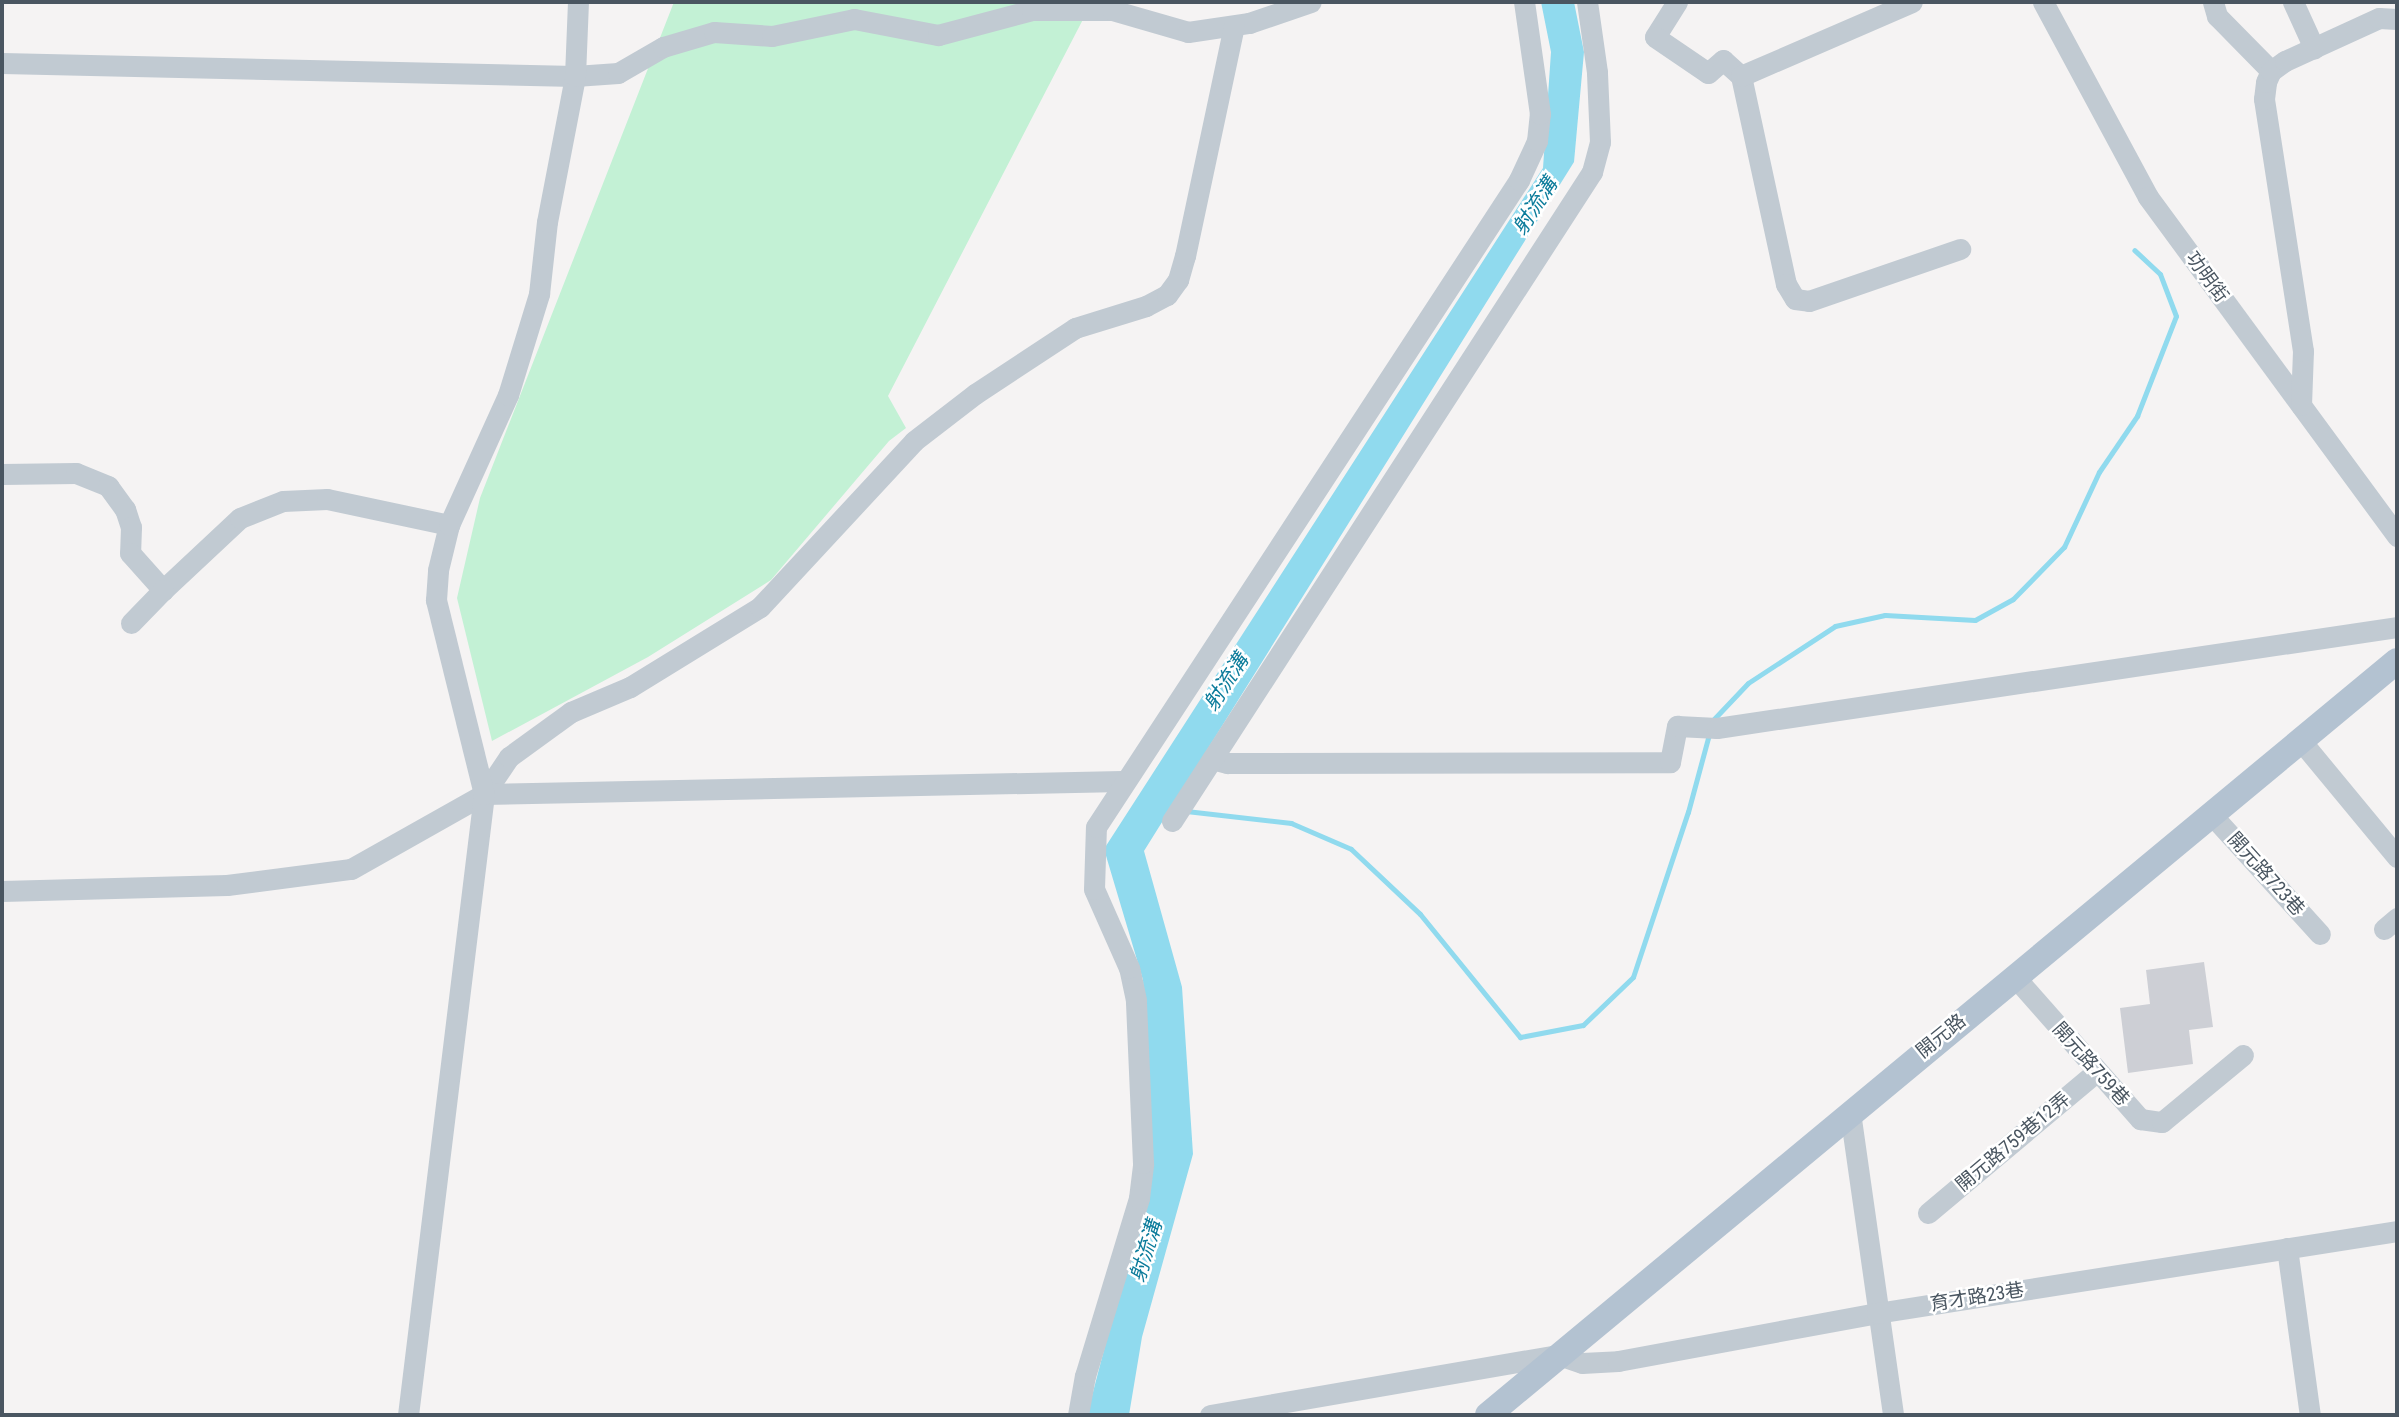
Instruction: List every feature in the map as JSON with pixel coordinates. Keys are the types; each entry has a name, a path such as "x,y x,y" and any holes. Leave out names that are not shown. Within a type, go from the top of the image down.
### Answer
{"main road":[{"name":"開元路","path":"1488,1415 2397,661"}],"street":[{"path":"408,1415 484,794 436,600 449,525 508,395 540,294 547,222 575,76 578,2"},
{"path":"2,63 575,76 618,73 663,47 714,32 772,36 854,19 937,35 1026,6 1112,10 1188,32 1234,26 1311,2"},
{"path":"1078,1415 1084,1376 1139,1198 1143,1163 1136,1000 1129,968 1094,890 1091,854 1096,827 1122,781 1519,180 1538,141 1540,114 1524,2"},
{"path":"1173,820 1592,172 1600,142 1597,72 1587,2"},
{"path":"1677,2 1655,37 1708,73 1723,60 1741,76 1786,284 1795,299 1809,301 1960,249"},
{"path":"1741,76 1912,2"},
{"name":"功明街","path":"2043,2 2148,197 2397,536"},
{"path":"2213,2 2217,16 2271,71"},
{"path":"2292,2 2315,48"},
{"path":"2301,405 2303,351 2264,99 2271,71 2315,48 2388,18 2395,2"},
{"path":"2,891 227,885 351,869 484,794 509,757 571,712 630,687 760,607 914,441 975,394 1076,328 1146,306 1167,295 1178,280 1185,256 1234,26"},
{"path":"2,474 76,473 107,486 125,509 131,527 130,553 163,590"},
{"path":"131,623 240,518 284,501 327,499 449,525"},
{"path":"1212,759 1227,763 1670,762 1677,726 1717,728 2397,627"},
{"path":"2301,741 2397,857"},
{"path":"484,794 1122,781"},
{"name":"開元路723巷","path":"2211,814 2320,934"},
{"name":"開元路759巷","path":"2014,976 2140,1119 2162,1122 2243,1055"},
{"name":"開元路759巷12弄","path":"1928,1213 2097,1071"},
{"path":"1850,1112 1893,1415"},
{"name":"育才路23巷","path":"1559,1355 1583,1363 1618,1361 1877,1313 2397,1231"},
{"path":"2287,1248 2310,1415"},
{"path":"1210,1415 1559,1355"}],"green space":[{"path":"674,2 1092,2 888,396 906,428 889,441 771,580 648,657 492,741 457,598 480,498"}],"water":[{"name":"射流溝","path":"1541,2 1574,2 1584,52 1574,162 1144,851 1182,987 1193,1154 1142,1337 1129,1415 1087,1415 1150,1174 1143,980 1104,849 1543,168 1551,52"}],"building":[{"path":"2204,962 2213,1027 2189,1030 2193,1064 2128,1073 2120,1008 2150,1004 2146,970"}],"waterway":[{"path":"1712,721 1748,683 1835,626 1885,615 1975,620 2013,599 2064,547 2099,472 2137,416 2176,316 2160,274 2134,250"},
{"path":"1186,811 1291,823 1351,849 1420,914 1520,1037 1583,1025 1633,977 1688,812 1709,734"}]}
